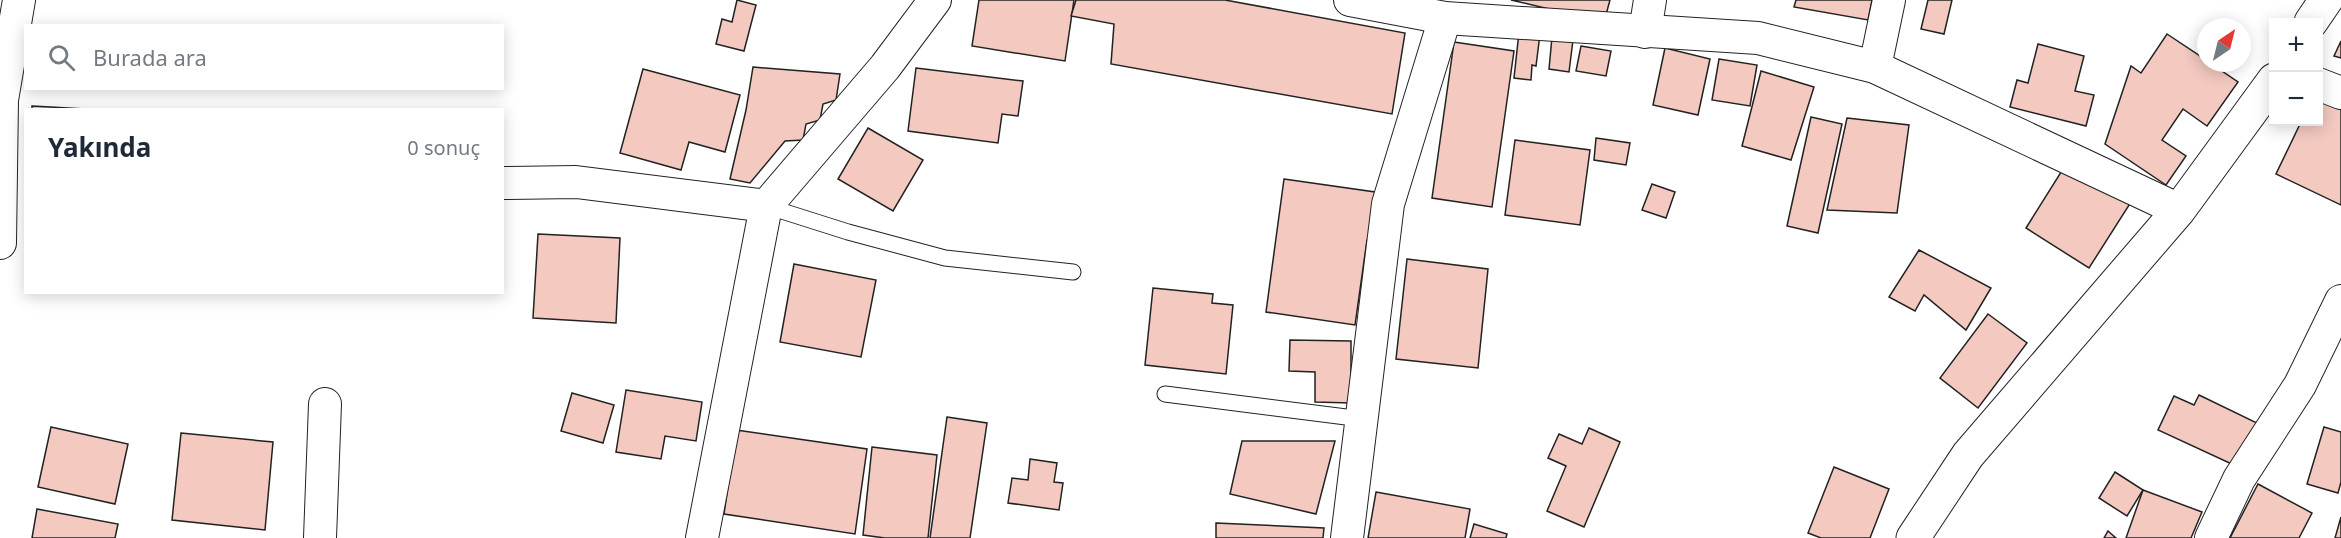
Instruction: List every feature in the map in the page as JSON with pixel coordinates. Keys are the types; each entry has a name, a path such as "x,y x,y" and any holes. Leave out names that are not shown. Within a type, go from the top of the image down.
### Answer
{"street":[{"path":"703,538 766,206 885,67 935,0"},
{"path":"1645,32 1650,0"},
{"path":"1875,68 1889,0"},
{"path":"2314,18 2326,0"},
{"path":"1360,1 1445,18 1758,38 1875,68 2180,210"},
{"path":"12,2 2,100 0,242 24,237"},
{"path":"1347,538 1388,204 1445,18"},
{"path":"2323,86 2341,93"},
{"path":"1913,538 1968,455 2180,210 2269,88"},
{"path":"504,183 576,182 766,206"},
{"path":"2211,538 2239,479 2300,385 2341,301"},
{"path":"320,538 325,404"}],"lane":[{"path":"766,206 848,232 945,258 1073,272"},
{"path":"1165,394 1362,419"}],"building":[{"path":"737,0 756,5 744,51 716,44 722,19 732,22"},
{"path":"979,0 1074,0 1065,61 972,46"},
{"path":"1076,0 1225,0 1405,33 1392,114 1111,64 1114,24 1071,16"},
{"path":"1511,0 1610,0 1604,22"},
{"path":"1796,0 1872,0 1868,20 1794,7"},
{"path":"1928,0 1952,0 1944,34 1921,29"},
{"path":"1519,32 1540,34 1536,66 1532,65 1531,80 1514,78"},
{"path":"2167,34 2197,54 2197,72 2223,72 2238,82 2207,126 2183,109 2162,140 2186,156 2166,185 2105,144 2131,66 2141,73"},
{"path":"1552,37 1573,40 1569,72 1549,69"},
{"path":"2341,41 2341,58 2334,56"},
{"path":"1454,42 1514,51 1492,207 1432,198"},
{"path":"2038,44 2084,56 2075,91 2094,95 2086,126 2010,107 2017,80 2028,83"},
{"path":"1581,46 1611,51 1606,76 1576,71"},
{"path":"1665,48 1710,59 1698,115 1653,105"},
{"path":"1719,59 1757,65 1750,106 1712,100"},
{"path":"753,67 840,74 836,100 823,104 820,120 806,124 803,140 785,141 750,183 730,179"},
{"path":"916,68 1023,81 1018,116 1002,114 998,143 908,131"},
{"path":"643,69 740,95 725,152 689,142 681,170 620,153"},
{"path":"1761,71 1814,87 1791,160 1742,146"},
{"path":"2323,95 2341,104 2341,205 2276,174 2299,126 2323,126"},
{"path":"32,106 68,108 32,108"},
{"path":"1811,117 1842,124 1818,233 1787,226"},
{"path":"1847,118 1909,125 1897,213 1827,210"},
{"path":"868,128 923,160 893,211 838,179"},
{"path":"1596,138 1630,143 1626,165 1594,160"},
{"path":"1515,140 1590,150 1580,225 1505,215"},
{"path":"2068,161 2131,202 2089,268 2026,228"},
{"path":"1284,179 1382,193 1376,241 1367,240 1355,325 1266,312"},
{"path":"1652,184 1675,192 1666,218 1642,210"},
{"path":"538,234 620,238 616,323 533,318"},
{"path":"1919,250 1991,288 1966,330 1924,295 1915,311 1889,297"},
{"path":"1407,259 1488,269 1478,368 1396,359"},
{"path":"794,264 876,280 861,357 780,342"},
{"path":"1153,288 1213,294 1212,303 1233,305 1226,374 1145,365"},
{"path":"1988,314 2027,343 1978,408 1940,378"},
{"path":"1290,340 1351,341 1351,403 1315,402 1315,372 1289,371"},
{"path":"626,390 702,402 696,441 665,436 661,459 616,452"},
{"path":"572,393 614,405 603,443 561,431"},
{"path":"2199,395 2257,423 2236,466 2158,430 2174,396 2194,405"},
{"path":"947,417 987,423 970,538 930,538"},
{"path":"51,427 128,444 115,504 38,487"},
{"path":"2324,427 2341,432 2341,482 2338,493 2307,484"},
{"path":"1589,428 1620,442 1584,527 1547,511 1566,466 1548,458 1559,434 1582,444"},
{"path":"736,430 867,449 855,534 724,514"},
{"path":"181,433 273,442 265,530 172,520"},
{"path":"1242,441 1335,441 1316,514 1230,494"},
{"path":"872,447 937,455 928,538 885,538 863,535"},
{"path":"1030,459 1057,463 1054,482 1063,483 1059,510 1008,503 1012,478 1028,480"},
{"path":"1834,467 1889,489 1870,538 1821,538 1808,533"},
{"path":"2115,472 2143,490 2127,516 2099,498"},
{"path":"2258,484 2312,513 2299,538 2230,538"},
{"path":"2143,490 2202,512 2191,538 2126,538"},
{"path":"1376,492 1470,509 1465,538 1368,538"},
{"path":"37,509 118,524 115,538 32,538"},
{"path":"2341,517 2341,538 2335,538"},
{"path":"1216,523 1324,528 1323,538 1216,538"},
{"path":"1474,524 1507,534 1506,538 1470,538"},
{"path":"2108,531 2116,538 2104,538"}]}
